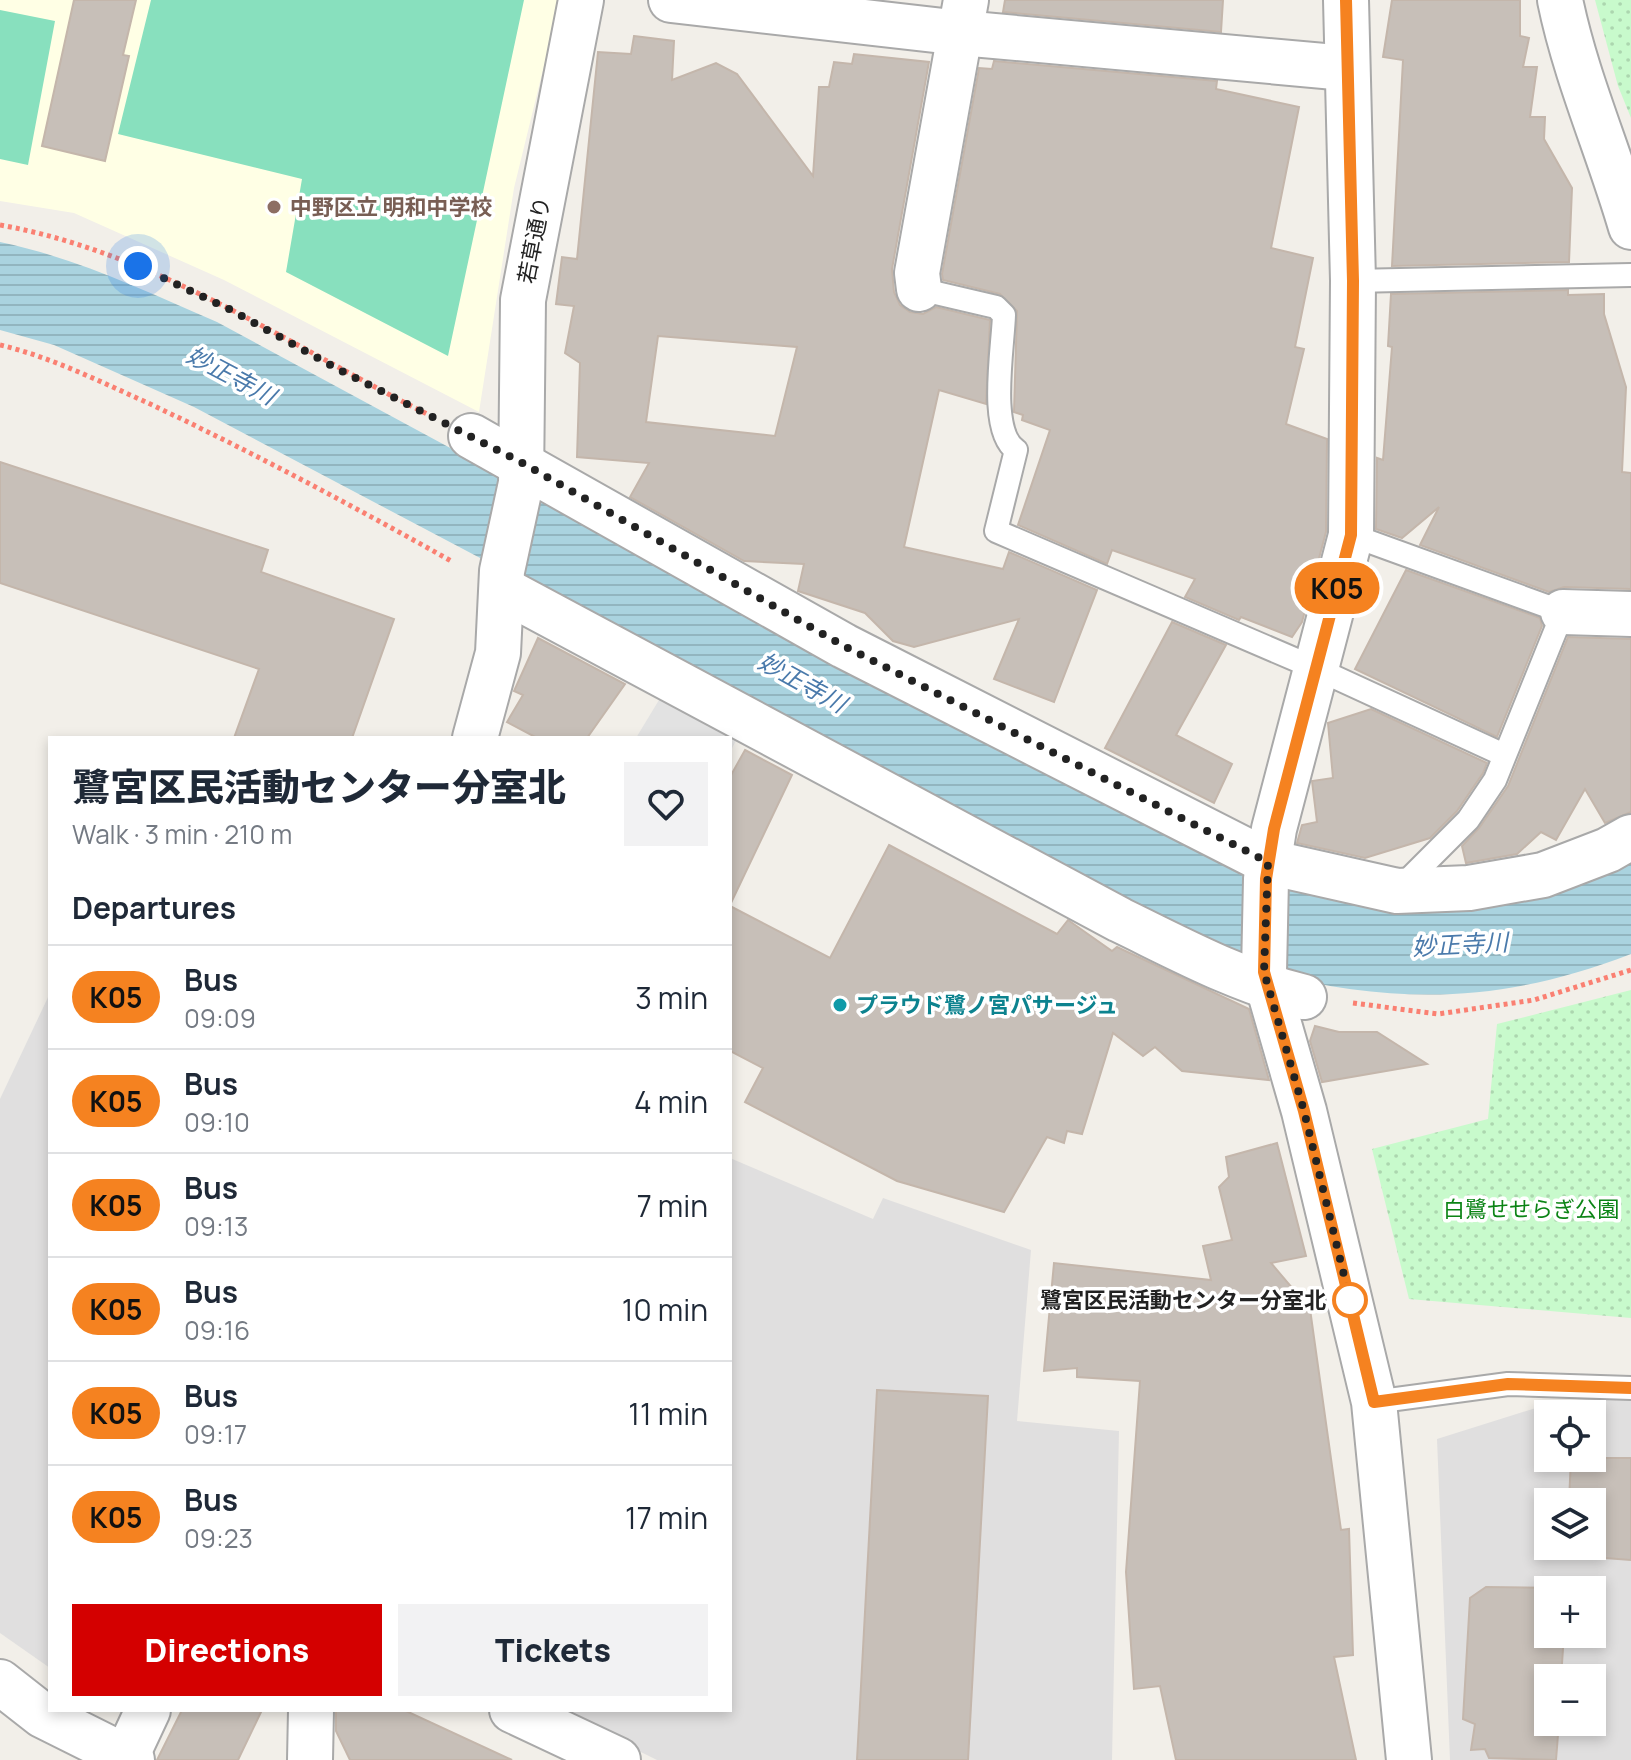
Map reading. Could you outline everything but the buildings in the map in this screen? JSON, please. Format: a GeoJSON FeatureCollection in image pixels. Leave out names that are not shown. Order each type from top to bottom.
{"type":"FeatureCollection","features":[{"type":"Feature","properties":{"kind":"street","name":"若草通り"},"geometry":{"type":"LineString","coordinates":[[476,736],[498,653],[502,580],[520,472],[523,300],[581,0]]}},
{"type":"Feature","properties":{"kind":"street"},"geometry":{"type":"LineString","coordinates":[[671,0],[964,16],[1346,68]]}},
{"type":"Feature","properties":{"kind":"street"},"geometry":{"type":"LineString","coordinates":[[1346,0],[1353,281],[1351,535],[1315,668],[1267,870],[1278,986],[1304,1111],[1374,1402],[1409,1760]]}},
{"type":"Feature","properties":{"kind":"street"},"geometry":{"type":"LineString","coordinates":[[1560,0],[1570,49],[1612,161],[1631,227]]}},
{"type":"Feature","properties":{"kind":"street"},"geometry":{"type":"LineString","coordinates":[[919,289],[917,273],[964,16]]}},
{"type":"Feature","properties":{"kind":"street"},"geometry":{"type":"LineString","coordinates":[[471,436],[520,472],[1267,870],[1397,891],[1469,888],[1543,875],[1608,850],[1631,837]]}},
{"type":"Feature","properties":{"kind":"street"},"geometry":{"type":"LineString","coordinates":[[502,580],[1120,920],[1278,986]]}},
{"type":"Feature","properties":{"kind":"street"},"geometry":{"type":"LineString","coordinates":[[1563,612],[1631,614]]}},
{"type":"Feature","properties":{"kind":"street"},"geometry":{"type":"LineString","coordinates":[[0,1682],[42,1715],[129,1759],[147,1712]]}},
{"type":"Feature","properties":{"kind":"street"},"geometry":{"type":"LineString","coordinates":[[310,1760],[311,1712]]}},
{"type":"Feature","properties":{"kind":"street"},"geometry":{"type":"LineString","coordinates":[[516,1712],[618,1760]]}},
{"type":"Feature","properties":{"kind":"lane"},"geometry":{"type":"LineString","coordinates":[[1353,281],[1631,275]]}},
{"type":"Feature","properties":{"kind":"lane"},"geometry":{"type":"LineString","coordinates":[[919,289],[996,307],[1004,315],[1000,423],[1007,443],[1016,450],[996,531],[1315,668],[1504,755]]}},
{"type":"Feature","properties":{"kind":"lane"},"geometry":{"type":"LineString","coordinates":[[1351,535],[1563,612],[1495,780],[1468,820],[1397,891]]}},
{"type":"Feature","properties":{"kind":"lane"},"geometry":{"type":"LineString","coordinates":[[1374,1402],[1508,1384],[1631,1388]]}},
{"type":"Feature","properties":{"kind":"path"},"geometry":{"type":"LineString","coordinates":[[0,225],[114,255],[231,310],[336,368],[471,436]]}},
{"type":"Feature","properties":{"kind":"path"},"geometry":{"type":"LineString","coordinates":[[0,345],[87,375],[192,424],[502,580]]}},
{"type":"Feature","properties":{"kind":"path"},"geometry":{"type":"LineString","coordinates":[[1278,986],[1438,1014],[1534,1000],[1631,970]]}},
{"type":"Feature","properties":{"kind":"shaded area","name":"中野区立 明和中学校"},"geometry":{"type":"Polygon","coordinates":[[[0,0],[560,0],[514,188],[479,412],[224,280],[74,213],[0,201],[0,0]]]}},
{"type":"Feature","properties":{"kind":"shaded area"},"geometry":{"type":"Polygon","coordinates":[[[659,700],[738,737],[732,748],[732,736],[637,736],[659,700]]]}},
{"type":"Feature","properties":{"kind":"shaded area"},"geometry":{"type":"Polygon","coordinates":[[[48,997],[48,1667],[0,1633],[0,1099],[48,997]]]}},
{"type":"Feature","properties":{"kind":"shaded area"},"geometry":{"type":"Polygon","coordinates":[[[732,1159],[873,1219],[883,1198],[1031,1250],[1017,1421],[1119,1431],[1112,1760],[657,1760],[560,1712],[732,1712],[732,1159]]]}},
{"type":"Feature","properties":{"kind":"shaded area"},"geometry":{"type":"Polygon","coordinates":[[[1631,1395],[1631,1760],[1450,1760],[1437,1439],[1534,1409],[1534,1472],[1606,1472],[1606,1400],[1577,1400],[1631,1395]]]}},
{"type":"Feature","properties":{"kind":"green space"},"geometry":{"type":"Polygon","coordinates":[[[151,0],[524,0],[448,356],[286,272],[302,179],[118,134],[151,0]]]}},
{"type":"Feature","properties":{"kind":"green space"},"geometry":{"type":"Polygon","coordinates":[[[1595,0],[1631,0],[1631,118],[1618,86],[1595,0]]]}},
{"type":"Feature","properties":{"kind":"green space"},"geometry":{"type":"Polygon","coordinates":[[[0,10],[55,21],[28,165],[0,159],[0,10]]]}},
{"type":"Feature","properties":{"kind":"green space","name":"白鷺せせらぎ公園"},"geometry":{"type":"Polygon","coordinates":[[[1631,990],[1631,1318],[1409,1299],[1372,1149],[1488,1119],[1497,1024],[1631,990]]]}},
{"type":"Feature","properties":{"kind":"water","name":"妙正寺川"},"geometry":{"type":"Polygon","coordinates":[[[0,242],[84,266],[217,322],[1245,877],[1286,887],[1631,854],[1631,954],[1538,983],[1449,994],[1359,990],[1264,972],[194,407],[54,345],[0,330],[0,242]]]}},
{"type":"Feature","properties":{"kind":"bus line","name":"K05"},"geometry":{"type":"LineString","coordinates":[[1346,0],[1353,281],[1351,535],[1274,829],[1266,879],[1264,972],[1267,988],[1304,1111],[1374,1402],[1508,1384],[1631,1388]]}},
{"type":"Feature","properties":{"kind":"place","name":"中野区立 明和中学校"},"geometry":{"type":"Point","coordinates":[274,207]}},
{"type":"Feature","properties":{"kind":"place","name":"プラウド鷺ノ宮パサージュ"},"geometry":{"type":"Point","coordinates":[840,1005]}},
{"type":"Feature","properties":{"kind":"place","name":"鷺宮区民活動センター分室北"},"geometry":{"type":"Point","coordinates":[1350,1300]}},
{"type":"Feature","properties":{"kind":"route"},"geometry":{"type":"LineString","coordinates":[[138,266],[231,310],[336,368],[519,461],[844,646],[1268,862],[1264,972],[1304,1111],[1350,1300]]}}]}
